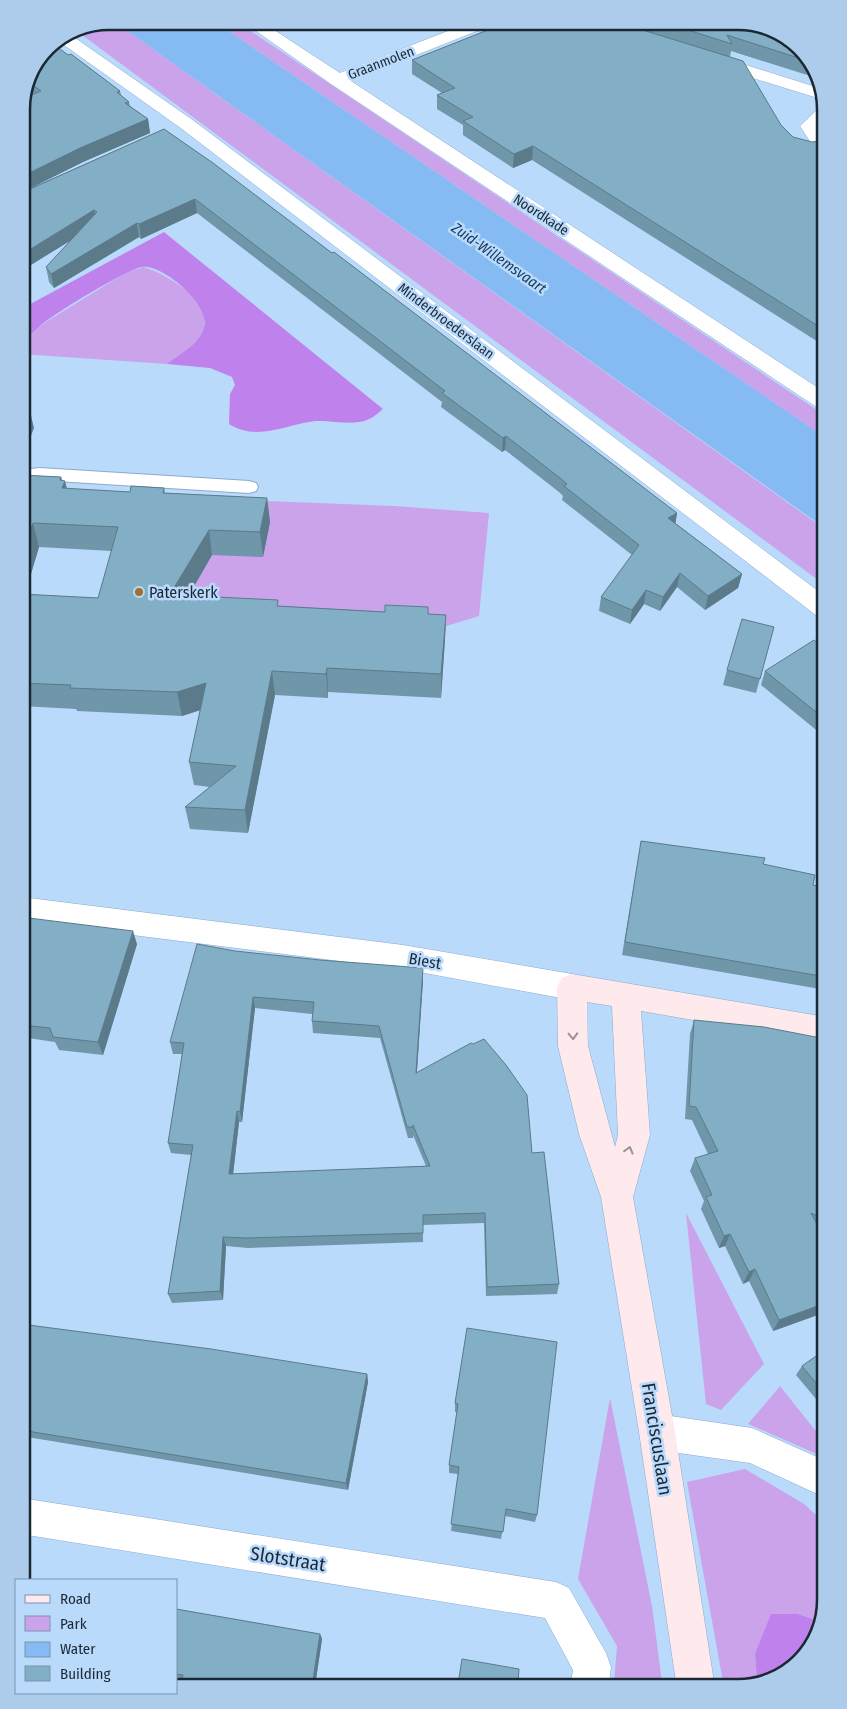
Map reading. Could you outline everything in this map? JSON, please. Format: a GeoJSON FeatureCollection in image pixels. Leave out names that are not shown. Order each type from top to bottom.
{"type":"FeatureCollection","features":[{"type":"Feature","properties":{"kind":"street","name":"Noordkade"},"geometry":{"type":"LineString","coordinates":[[262,30],[817,397]]}},
{"type":"Feature","properties":{"kind":"street","name":"Graanmolen"},"geometry":{"type":"LineString","coordinates":[[337,80],[466,30]]}},
{"type":"Feature","properties":{"kind":"street","name":"Minderbroederslaan"},"geometry":{"type":"LineString","coordinates":[[69,41],[179,129],[817,603]]}},
{"type":"Feature","properties":{"kind":"street"},"geometry":{"type":"LineString","coordinates":[[701,56],[815,92]]}},
{"type":"Feature","properties":{"kind":"street"},"geometry":{"type":"LineString","coordinates":[[817,119],[809,126],[817,139]]}},
{"type":"Feature","properties":{"kind":"street","name":"Biest"},"geometry":{"type":"LineString","coordinates":[[30,910],[402,957],[817,1028]]}},
{"type":"Feature","properties":{"kind":"street","name":"Franciscuslaan"},"geometry":{"type":"LineString","coordinates":[[572,987],[573,1046],[595,1134],[616,1197],[657,1432],[695,1679]]}},
{"type":"Feature","properties":{"kind":"street","name":"Franciscuslaan"},"geometry":{"type":"LineString","coordinates":[[616,1197],[634,1135],[628,1059],[626,996]]}},
{"type":"Feature","properties":{"kind":"street"},"geometry":{"type":"LineString","coordinates":[[657,1432],[752,1446],[817,1476]]}},
{"type":"Feature","properties":{"kind":"street","name":"Slotstraat"},"geometry":{"type":"LineString","coordinates":[[30,1517],[556,1601],[592,1667],[590,1679]]}},
{"type":"Feature","properties":{"kind":"lane"},"geometry":{"type":"LineString","coordinates":[[30,475],[40,474],[249,487]]}},
{"type":"Feature","properties":{"kind":"green space"},"geometry":{"type":"Polygon","coordinates":[[[109,30],[126,30],[817,524],[817,579],[82,35],[109,30]]]}},
{"type":"Feature","properties":{"kind":"green space"},"geometry":{"type":"Polygon","coordinates":[[[227,30],[249,30],[817,410],[817,432],[227,30]]]}},
{"type":"Feature","properties":{"kind":"green space"},"geometry":{"type":"Polygon","coordinates":[[[143,267],[152,270],[174,281],[193,297],[200,306],[204,316],[204,326],[199,338],[189,348],[167,364],[30,355],[30,336],[41,325],[125,273],[143,267]]]}},
{"type":"Feature","properties":{"kind":"green space"},"geometry":{"type":"Polygon","coordinates":[[[266,501],[394,506],[489,513],[479,616],[430,631],[154,618],[173,550],[266,501]]]}},
{"type":"Feature","properties":{"kind":"green space"},"geometry":{"type":"Polygon","coordinates":[[[686,1213],[764,1364],[721,1410],[706,1404],[686,1213]]]}},
{"type":"Feature","properties":{"kind":"green space"},"geometry":{"type":"Polygon","coordinates":[[[780,1386],[817,1433],[817,1454],[748,1424],[780,1386]]]}},
{"type":"Feature","properties":{"kind":"green space"},"geometry":{"type":"Polygon","coordinates":[[[610,1398],[652,1606],[662,1679],[614,1679],[617,1646],[578,1579],[610,1398]]]}},
{"type":"Feature","properties":{"kind":"green space"},"geometry":{"type":"Polygon","coordinates":[[[745,1469],[804,1504],[817,1516],[817,1600],[814,1619],[798,1614],[755,1654],[757,1676],[722,1679],[687,1482],[745,1469]]]}},
{"type":"Feature","properties":{"kind":"shaded area"},"geometry":{"type":"Polygon","coordinates":[[[164,232],[383,409],[371,418],[361,422],[316,421],[261,432],[250,432],[229,424],[230,394],[235,385],[232,377],[210,368],[167,364],[194,344],[202,333],[204,318],[193,298],[183,288],[161,272],[151,268],[142,267],[134,270],[90,293],[47,320],[30,335],[30,304],[164,232]]]}},
{"type":"Feature","properties":{"kind":"shaded area"},"geometry":{"type":"Polygon","coordinates":[[[771,1614],[798,1614],[814,1619],[804,1644],[782,1666],[757,1676],[755,1654],[771,1614]]]}},
{"type":"Feature","properties":{"kind":"water","name":"Zuid-Willemsvaart"},"geometry":{"type":"Polygon","coordinates":[[[126,30],[227,30],[817,432],[817,523],[126,30]]]}},
{"type":"Feature","properties":{"kind":"building"},"geometry":{"type":"Polygon","coordinates":[[[488,30],[643,30],[743,61],[781,125],[793,137],[812,142],[817,141],[817,325],[533,146],[514,154],[463,121],[473,117],[437,95],[455,88],[412,60],[488,30]]]}},
{"type":"Feature","properties":{"kind":"building"},"geometry":{"type":"Polygon","coordinates":[[[688,30],[743,30],[759,33],[786,46],[798,58],[727,35],[732,44],[688,30]]]}},
{"type":"Feature","properties":{"kind":"building"},"geometry":{"type":"Polygon","coordinates":[[[59,48],[68,55],[71,54],[120,91],[117,92],[129,102],[125,103],[148,119],[80,148],[30,173],[30,104],[32,95],[41,91],[34,86],[36,79],[43,65],[59,48]]]}},
{"type":"Feature","properties":{"kind":"building"},"geometry":{"type":"Polygon","coordinates":[[[164,129],[213,163],[332,253],[334,252],[677,513],[668,518],[742,574],[708,596],[680,573],[663,597],[646,590],[632,610],[601,597],[639,545],[564,486],[567,484],[560,478],[506,436],[503,438],[442,393],[445,391],[195,199],[139,224],[137,223],[51,274],[46,267],[97,212],[94,210],[30,249],[30,189],[164,129]]]}},
{"type":"Feature","properties":{"kind":"building"},"geometry":{"type":"Polygon","coordinates":[[[30,475],[61,477],[60,480],[65,481],[62,488],[130,492],[131,486],[164,488],[163,493],[267,498],[260,532],[209,530],[172,591],[196,593],[196,596],[278,600],[277,606],[385,612],[385,605],[428,607],[428,614],[446,615],[441,674],[327,668],[326,674],[272,671],[245,810],[185,807],[236,766],[189,762],[206,683],[177,692],[70,688],[71,685],[30,683],[30,594],[98,598],[118,527],[33,523],[30,532],[30,475]]]}},
{"type":"Feature","properties":{"kind":"building"},"geometry":{"type":"Polygon","coordinates":[[[742,619],[774,627],[760,679],[727,670],[742,619]]]}},
{"type":"Feature","properties":{"kind":"building"},"geometry":{"type":"Polygon","coordinates":[[[814,640],[817,642],[817,713],[765,671],[814,640]]]}},
{"type":"Feature","properties":{"kind":"building"},"geometry":{"type":"Polygon","coordinates":[[[641,841],[765,858],[763,864],[815,875],[813,885],[817,886],[817,975],[625,942],[641,841]]]}},
{"type":"Feature","properties":{"kind":"building"},"geometry":{"type":"Polygon","coordinates":[[[30,918],[133,931],[98,1042],[53,1037],[50,1028],[30,1026],[30,918]]]}},
{"type":"Feature","properties":{"kind":"building"},"geometry":{"type":"Polygon","coordinates":[[[197,944],[235,951],[423,968],[416,1073],[471,1043],[473,1044],[484,1039],[506,1065],[527,1095],[532,1153],[544,1152],[559,1284],[487,1287],[485,1213],[423,1215],[423,1233],[223,1237],[220,1291],[168,1294],[193,1145],[168,1143],[184,1043],[170,1042],[197,944]],[[253,997],[240,1112],[237,1111],[229,1174],[430,1166],[413,1125],[413,1127],[407,1127],[379,1026],[312,1021],[314,1002],[253,997]]]}},
{"type":"Feature","properties":{"kind":"building"},"geometry":{"type":"Polygon","coordinates":[[[694,1020],[764,1027],[817,1037],[817,1216],[811,1213],[817,1224],[817,1306],[779,1320],[755,1269],[749,1272],[730,1234],[724,1236],[706,1197],[712,1195],[695,1158],[718,1151],[696,1107],[689,1106],[694,1020]]]}},
{"type":"Feature","properties":{"kind":"building"},"geometry":{"type":"Polygon","coordinates":[[[30,1325],[211,1349],[367,1374],[346,1483],[30,1431],[30,1325]]]}},
{"type":"Feature","properties":{"kind":"building"},"geometry":{"type":"Polygon","coordinates":[[[467,1328],[557,1342],[537,1515],[506,1509],[503,1532],[451,1524],[459,1467],[449,1465],[458,1404],[455,1403],[467,1328]]]}},
{"type":"Feature","properties":{"kind":"building"},"geometry":{"type":"Polygon","coordinates":[[[817,1355],[817,1384],[802,1366],[817,1355]]]}},
{"type":"Feature","properties":{"kind":"building"},"geometry":{"type":"Polygon","coordinates":[[[178,1609],[320,1634],[313,1679],[182,1679],[183,1675],[178,1674],[178,1609]]]}},
{"type":"Feature","properties":{"kind":"building"},"geometry":{"type":"Polygon","coordinates":[[[462,1659],[519,1669],[518,1679],[459,1679],[462,1659]]]}},
{"type":"Feature","properties":{"kind":"place","name":"Paterskerk"},"geometry":{"type":"Point","coordinates":[139,592]}}]}
